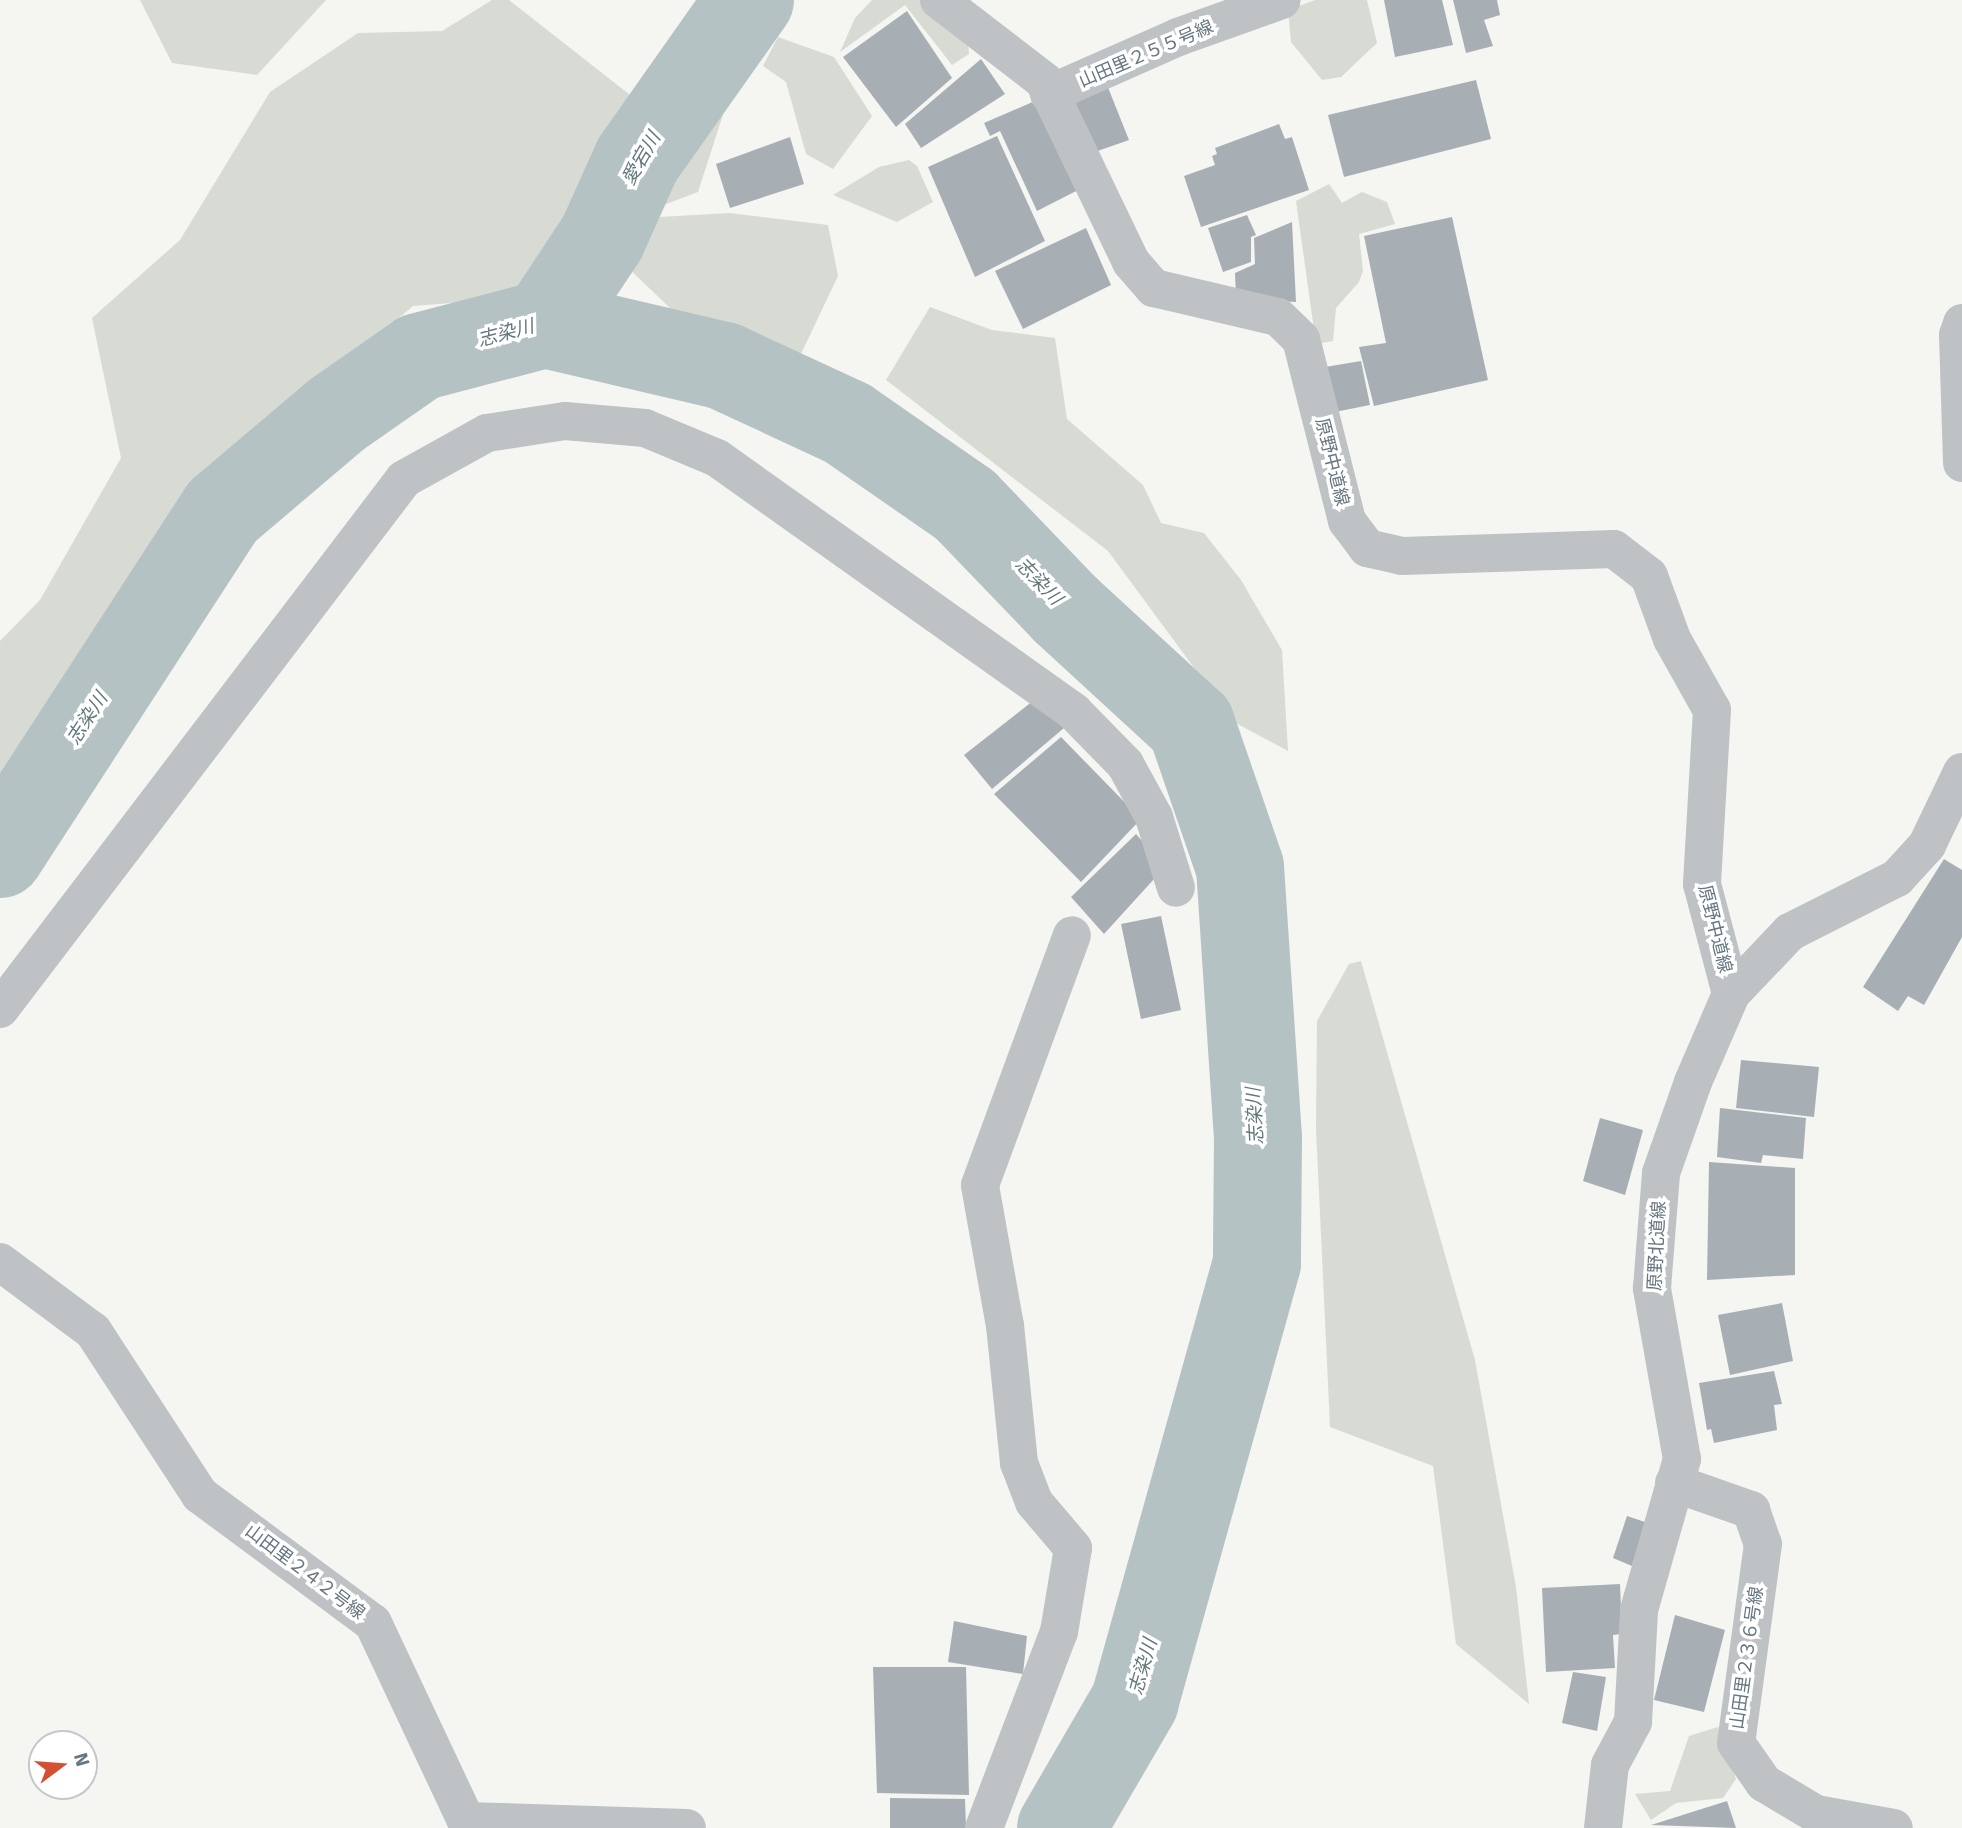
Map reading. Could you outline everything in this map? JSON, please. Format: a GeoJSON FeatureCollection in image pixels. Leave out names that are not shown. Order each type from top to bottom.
{"type":"FeatureCollection","features":[{"type":"Feature","properties":{"kind":"street","name":"原野中道線"},"geometry":{"type":"LineString","coordinates":[[939,0],[1044,81],[1130,262],[1154,288],[1278,317],[1301,339],[1347,522],[1367,548],[1402,556],[1614,549],[1649,576],[1672,639],[1712,710],[1702,884],[1731,994]]}},
{"type":"Feature","properties":{"kind":"street","name":"山田里２５５号線"},"geometry":{"type":"LineString","coordinates":[[1049,94],[1178,37],[1282,0]]}},
{"type":"Feature","properties":{"kind":"street"},"geometry":{"type":"LineString","coordinates":[[1962,323],[1962,463]]}},
{"type":"Feature","properties":{"kind":"street"},"geometry":{"type":"LineString","coordinates":[[0,1009],[404,479],[487,433],[565,421],[645,428],[717,458],[1074,712],[1125,764],[1154,817],[1177,888]]}},
{"type":"Feature","properties":{"kind":"street","name":"原野北道線"},"geometry":{"type":"LineString","coordinates":[[1603,1828],[1610,1765],[1633,1722],[1639,1610],[1682,1460],[1652,1288],[1661,1173],[1693,1082],[1731,994],[1790,932],[1897,878],[1927,845],[1962,772]]}},
{"type":"Feature","properties":{"kind":"street"},"geometry":{"type":"LineString","coordinates":[[984,1828],[1059,1632],[1073,1548],[1034,1502],[1019,1462],[1006,1326],[980,1185],[1072,935]]}},
{"type":"Feature","properties":{"kind":"street","name":"山田里２４２号線"},"geometry":{"type":"LineString","coordinates":[[0,1262],[93,1331],[200,1495],[373,1623],[466,1821],[687,1828]]}},
{"type":"Feature","properties":{"kind":"street","name":"山田里２３６号線"},"geometry":{"type":"LineString","coordinates":[[1674,1483],[1751,1510],[1763,1544],[1736,1743],[1765,1783],[1816,1814],[1894,1828]]}},
{"type":"Feature","properties":{"kind":"shaded area"},"geometry":{"type":"Polygon","coordinates":[[[140,0],[326,0],[257,75],[172,63],[140,0]]]}},
{"type":"Feature","properties":{"kind":"shaded area"},"geometry":{"type":"Polygon","coordinates":[[[492,0],[509,0],[639,102],[531,297],[413,306],[208,478],[103,642],[0,783],[0,641],[40,600],[121,458],[92,318],[180,240],[270,92],[358,33],[442,31],[492,0]]]}},
{"type":"Feature","properties":{"kind":"shaded area"},"geometry":{"type":"Polygon","coordinates":[[[760,0],[698,192],[632,217],[634,190],[669,126],[760,0]]]}},
{"type":"Feature","properties":{"kind":"shaded area"},"geometry":{"type":"Polygon","coordinates":[[[872,0],[932,0],[968,42],[969,54],[952,65],[905,5],[840,52],[855,18],[872,0]]]}},
{"type":"Feature","properties":{"kind":"shaded area"},"geometry":{"type":"Polygon","coordinates":[[[1315,0],[1367,0],[1377,43],[1341,77],[1322,80],[1291,42],[1288,10],[1315,0]]]}},
{"type":"Feature","properties":{"kind":"shaded area"},"geometry":{"type":"Polygon","coordinates":[[[778,37],[834,57],[872,116],[833,169],[806,154],[786,82],[763,66],[778,37]]]}},
{"type":"Feature","properties":{"kind":"shaded area"},"geometry":{"type":"Polygon","coordinates":[[[909,160],[917,166],[933,202],[897,222],[833,195],[879,167],[909,160]]]}},
{"type":"Feature","properties":{"kind":"shaded area"},"geometry":{"type":"Polygon","coordinates":[[[1329,184],[1342,203],[1362,192],[1387,202],[1395,224],[1359,234],[1363,271],[1359,282],[1336,308],[1333,341],[1316,344],[1296,201],[1329,184]]]}},
{"type":"Feature","properties":{"kind":"shaded area"},"geometry":{"type":"Polygon","coordinates":[[[730,213],[828,225],[838,276],[799,358],[690,327],[626,266],[660,217],[730,213]]]}},
{"type":"Feature","properties":{"kind":"shaded area"},"geometry":{"type":"Polygon","coordinates":[[[930,307],[992,330],[1055,338],[1067,419],[1143,485],[1161,523],[1204,533],[1241,580],[1282,650],[1288,751],[1234,722],[1108,551],[886,380],[930,307]]]}},
{"type":"Feature","properties":{"kind":"shaded area"},"geometry":{"type":"Polygon","coordinates":[[[1361,961],[1475,1360],[1516,1587],[1529,1704],[1456,1644],[1433,1466],[1330,1427],[1316,1128],[1317,1021],[1349,964],[1361,961]]]}},
{"type":"Feature","properties":{"kind":"shaded area"},"geometry":{"type":"Polygon","coordinates":[[[1718,1727],[1736,1779],[1723,1798],[1676,1803],[1651,1820],[1635,1794],[1670,1791],[1689,1736],[1718,1727]]]}},
{"type":"Feature","properties":{"kind":"building"},"geometry":{"type":"Polygon","coordinates":[[[1384,0],[1442,0],[1453,45],[1395,57],[1384,0]]]}},
{"type":"Feature","properties":{"kind":"building"},"geometry":{"type":"Polygon","coordinates":[[[1453,0],[1497,0],[1500,15],[1484,20],[1493,46],[1466,53],[1453,0]]]}},
{"type":"Feature","properties":{"kind":"building"},"geometry":{"type":"Polygon","coordinates":[[[907,11],[952,78],[896,127],[843,57],[907,11]]]}},
{"type":"Feature","properties":{"kind":"building"},"geometry":{"type":"Polygon","coordinates":[[[981,59],[1005,94],[921,148],[905,124],[981,59]]]}},
{"type":"Feature","properties":{"kind":"building"},"geometry":{"type":"Polygon","coordinates":[[[1476,80],[1491,139],[1344,177],[1328,115],[1476,80]]]}},
{"type":"Feature","properties":{"kind":"building"},"geometry":{"type":"Polygon","coordinates":[[[1107,85],[1129,140],[1089,154],[1070,102],[1107,85]]]}},
{"type":"Feature","properties":{"kind":"building"},"geometry":{"type":"Polygon","coordinates":[[[1044,97],[1084,187],[1037,211],[1000,131],[990,136],[984,123],[1044,97]]]}},
{"type":"Feature","properties":{"kind":"building"},"geometry":{"type":"Polygon","coordinates":[[[1279,124],[1285,139],[1292,137],[1309,190],[1201,227],[1184,176],[1215,165],[1212,156],[1217,154],[1215,148],[1279,124]]]}},
{"type":"Feature","properties":{"kind":"building"},"geometry":{"type":"Polygon","coordinates":[[[997,136],[1045,241],[975,277],[928,167],[997,136]]]}},
{"type":"Feature","properties":{"kind":"building"},"geometry":{"type":"Polygon","coordinates":[[[790,137],[804,184],[730,208],[716,164],[790,137]]]}},
{"type":"Feature","properties":{"kind":"building"},"geometry":{"type":"Polygon","coordinates":[[[1247,215],[1256,235],[1251,237],[1251,262],[1223,272],[1208,228],[1247,215]]]}},
{"type":"Feature","properties":{"kind":"building"},"geometry":{"type":"Polygon","coordinates":[[[1452,217],[1488,380],[1374,406],[1359,347],[1386,343],[1364,236],[1452,217]]]}},
{"type":"Feature","properties":{"kind":"building"},"geometry":{"type":"Polygon","coordinates":[[[1292,222],[1296,302],[1236,299],[1235,273],[1255,264],[1254,238],[1292,222]]]}},
{"type":"Feature","properties":{"kind":"building"},"geometry":{"type":"Polygon","coordinates":[[[1086,228],[1111,285],[1023,329],[995,271],[1086,228]]]}},
{"type":"Feature","properties":{"kind":"building"},"geometry":{"type":"Polygon","coordinates":[[[1361,361],[1370,405],[1335,412],[1325,367],[1361,361]]]}},
{"type":"Feature","properties":{"kind":"building"},"geometry":{"type":"Polygon","coordinates":[[[1038,697],[1064,728],[992,789],[964,755],[1038,697]]]}},
{"type":"Feature","properties":{"kind":"building"},"geometry":{"type":"Polygon","coordinates":[[[1061,737],[1141,819],[1081,882],[994,794],[1061,737]]]}},
{"type":"Feature","properties":{"kind":"building"},"geometry":{"type":"Polygon","coordinates":[[[1136,834],[1165,867],[1104,934],[1071,897],[1136,834]]]}},
{"type":"Feature","properties":{"kind":"building"},"geometry":{"type":"Polygon","coordinates":[[[1944,859],[1962,870],[1962,937],[1924,1005],[1908,996],[1898,1011],[1863,987],[1944,859]]]}},
{"type":"Feature","properties":{"kind":"building"},"geometry":{"type":"Polygon","coordinates":[[[1161,916],[1181,1010],[1141,1019],[1121,924],[1161,916]]]}},
{"type":"Feature","properties":{"kind":"building"},"geometry":{"type":"Polygon","coordinates":[[[1741,1060],[1819,1067],[1814,1117],[1736,1108],[1741,1060]]]}},
{"type":"Feature","properties":{"kind":"building"},"geometry":{"type":"Polygon","coordinates":[[[1720,1108],[1806,1118],[1803,1159],[1763,1155],[1761,1163],[1717,1157],[1720,1108]]]}},
{"type":"Feature","properties":{"kind":"building"},"geometry":{"type":"Polygon","coordinates":[[[1600,1118],[1643,1130],[1625,1195],[1583,1181],[1600,1118]]]}},
{"type":"Feature","properties":{"kind":"building"},"geometry":{"type":"Polygon","coordinates":[[[1709,1162],[1795,1168],[1795,1275],[1707,1280],[1709,1162]]]}},
{"type":"Feature","properties":{"kind":"building"},"geometry":{"type":"Polygon","coordinates":[[[1782,1303],[1793,1361],[1730,1375],[1718,1315],[1782,1303]]]}},
{"type":"Feature","properties":{"kind":"building"},"geometry":{"type":"Polygon","coordinates":[[[1774,1371],[1782,1404],[1774,1405],[1777,1430],[1714,1443],[1711,1429],[1707,1430],[1699,1383],[1774,1371]]]}},
{"type":"Feature","properties":{"kind":"building"},"geometry":{"type":"Polygon","coordinates":[[[1627,1516],[1645,1522],[1632,1566],[1613,1558],[1627,1516]]]}},
{"type":"Feature","properties":{"kind":"building"},"geometry":{"type":"Polygon","coordinates":[[[1620,1584],[1622,1634],[1613,1635],[1615,1668],[1546,1672],[1542,1588],[1620,1584]]]}},
{"type":"Feature","properties":{"kind":"building"},"geometry":{"type":"Polygon","coordinates":[[[1675,1615],[1725,1630],[1704,1712],[1654,1700],[1675,1615]]]}},
{"type":"Feature","properties":{"kind":"building"},"geometry":{"type":"Polygon","coordinates":[[[954,1621],[1027,1636],[1023,1674],[948,1662],[954,1621]]]}},
{"type":"Feature","properties":{"kind":"building"},"geometry":{"type":"Polygon","coordinates":[[[873,1667],[966,1667],[969,1795],[877,1793],[873,1667]]]}},
{"type":"Feature","properties":{"kind":"building"},"geometry":{"type":"Polygon","coordinates":[[[1573,1672],[1606,1677],[1597,1731],[1562,1723],[1573,1672]]]}},
{"type":"Feature","properties":{"kind":"building"},"geometry":{"type":"Polygon","coordinates":[[[890,1798],[965,1799],[966,1828],[890,1828],[890,1798]]]}},
{"type":"Feature","properties":{"kind":"building"},"geometry":{"type":"Polygon","coordinates":[[[1727,1801],[1736,1828],[1651,1825],[1727,1801]]]}},
{"type":"Feature","properties":{"kind":"waterway","name":"愛宕川"},"geometry":{"type":"LineString","coordinates":[[545,324],[602,238],[637,160],[750,0]]}},
{"type":"Feature","properties":{"kind":"waterway","name":"志染川"},"geometry":{"type":"LineString","coordinates":[[0,854],[223,511],[336,415],[419,357],[545,324],[724,366],[847,423],[965,505],[1066,610],[1191,725],[1240,867],[1258,1138],[1257,1263],[1135,1701],[1061,1828]]}}]}
